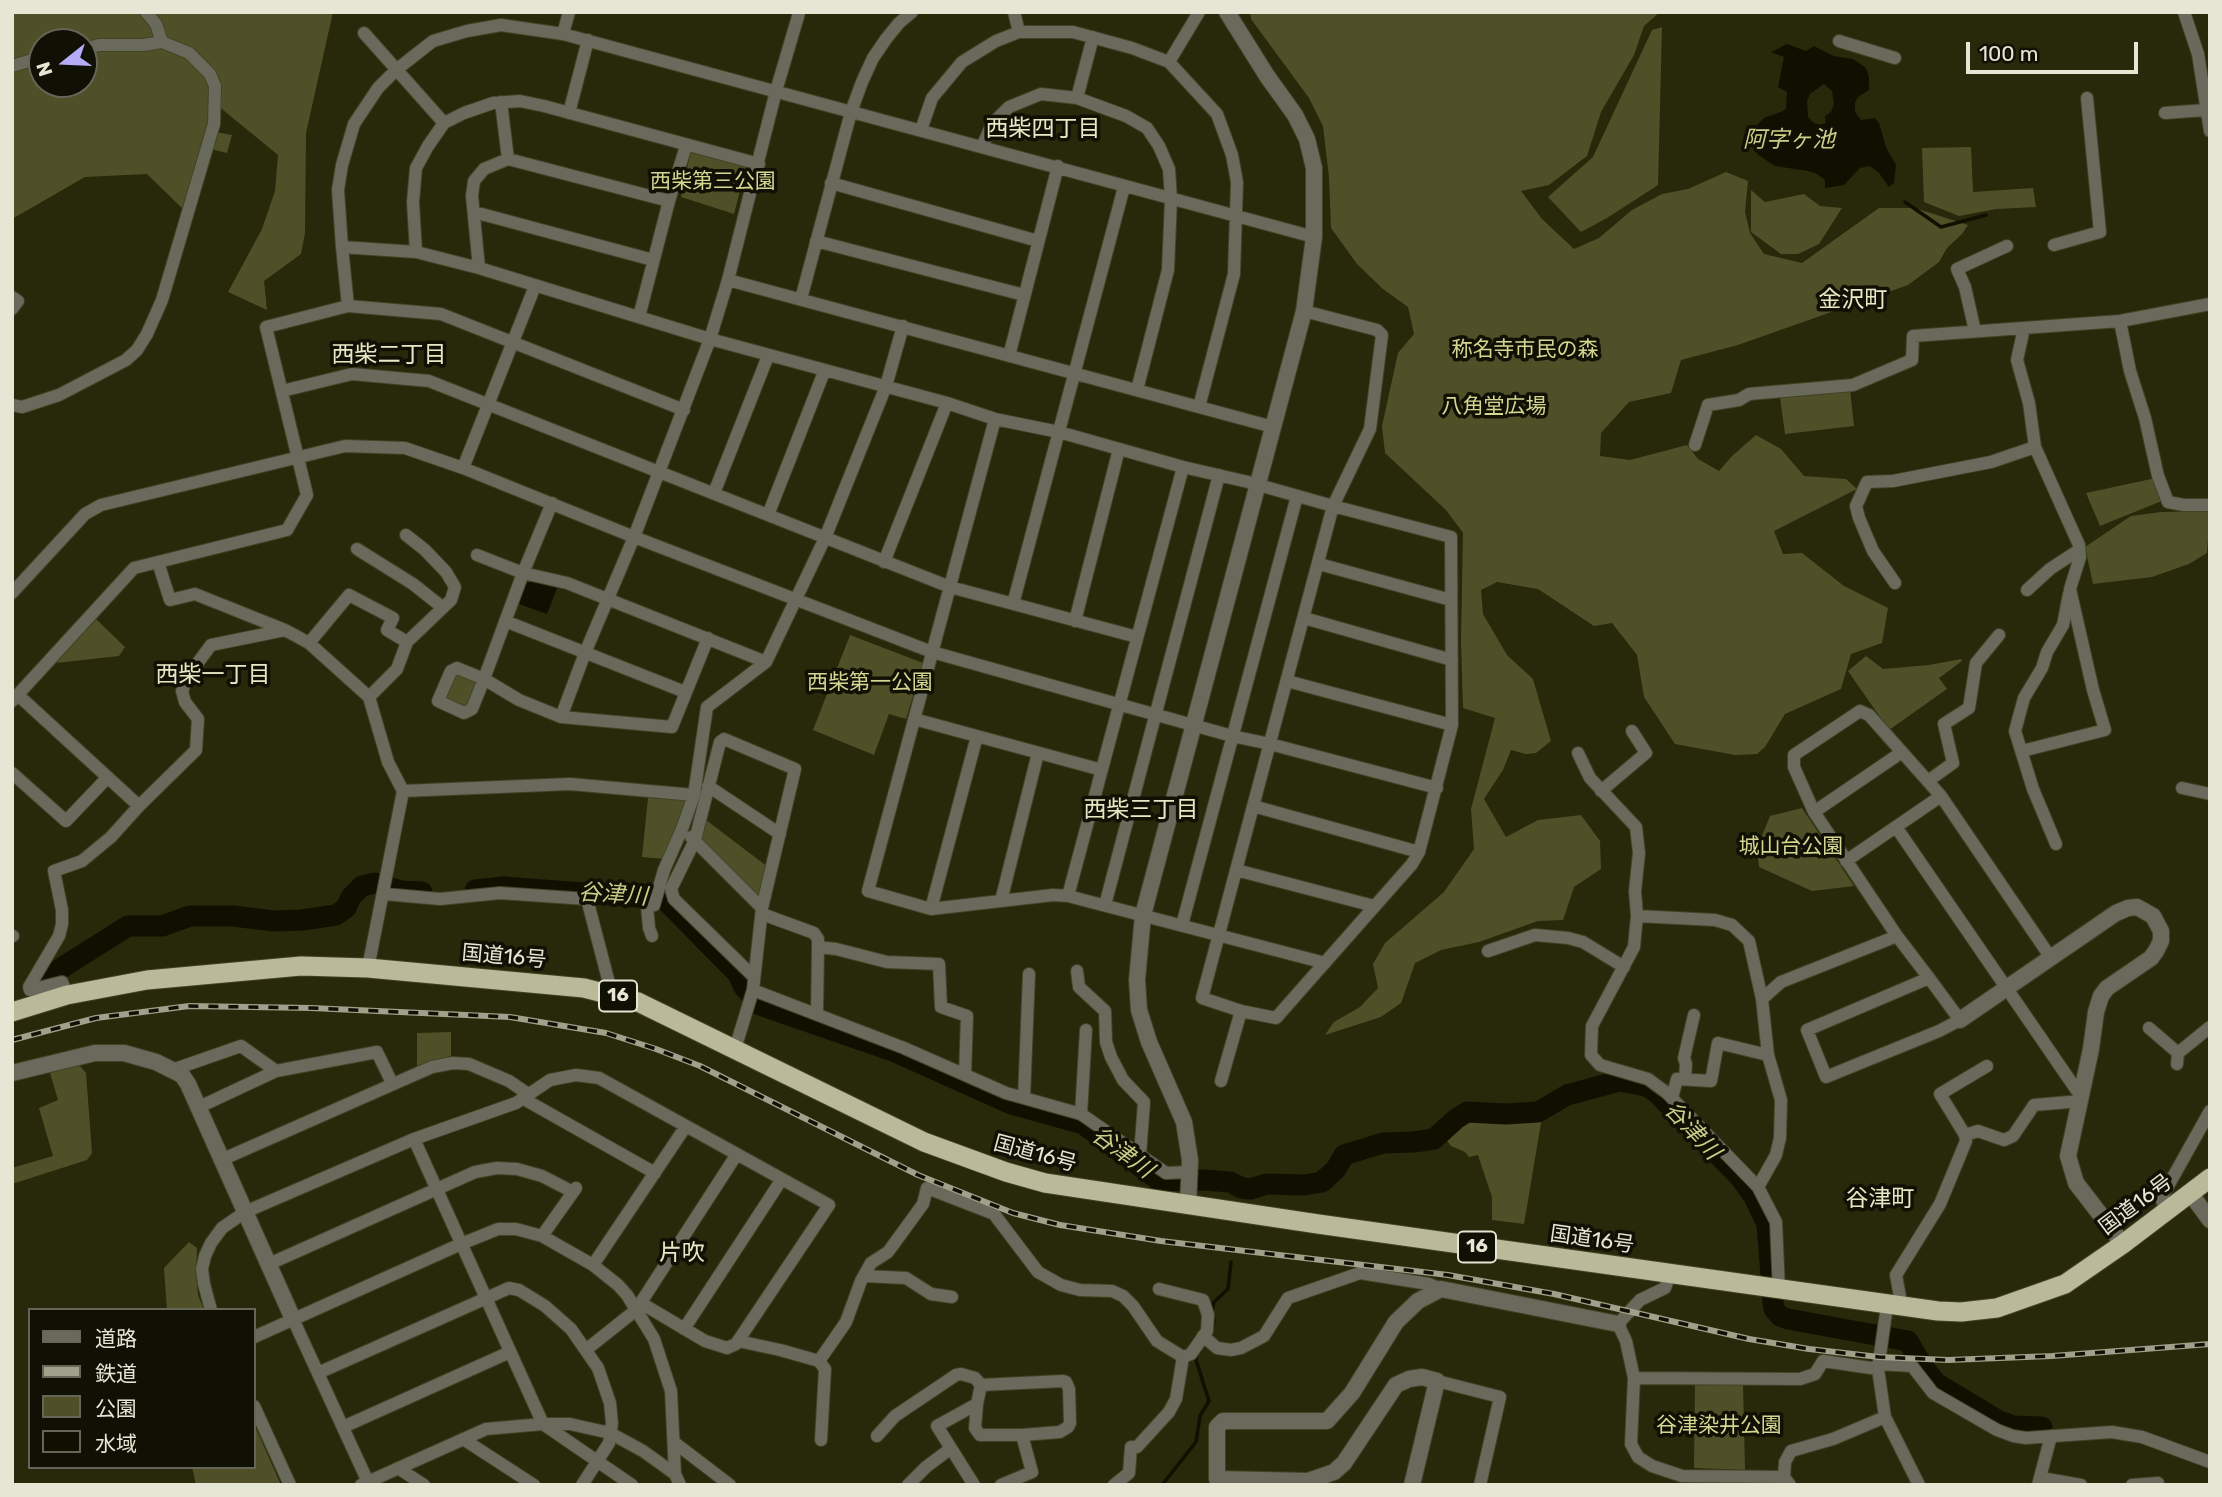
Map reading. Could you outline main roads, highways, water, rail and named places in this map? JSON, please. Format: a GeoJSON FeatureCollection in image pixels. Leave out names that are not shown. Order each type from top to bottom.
{"type":"FeatureCollection","features":[{"type":"Feature","properties":{"kind":"highway","name":"国道16号"},"geometry":{"type":"LineString","coordinates":[[12,1012],[67,995],[109,986],[301,966],[368,968],[561,985],[608,993],[638,1002],[924,1142],[1045,1183],[1894,1307],[1961,1312],[2009,1305],[2065,1284],[2210,1178]]}},
{"type":"Feature","properties":{"kind":"water","name":"阿字ヶ池"},"geometry":{"type":"Polygon","coordinates":[[[1787,44],[1806,51],[1814,46],[1833,56],[1853,59],[1866,68],[1869,90],[1858,97],[1855,112],[1861,120],[1875,118],[1879,123],[1886,147],[1896,165],[1894,183],[1889,187],[1870,166],[1860,168],[1844,185],[1825,188],[1825,180],[1817,174],[1775,166],[1757,154],[1757,125],[1764,118],[1786,108],[1787,92],[1778,87],[1784,57],[1771,52],[1787,44]],[[1824,84],[1810,94],[1807,101],[1808,117],[1814,123],[1826,123],[1825,116],[1831,112],[1834,104],[1832,91],[1824,84]]]}},
{"type":"Feature","properties":{"kind":"water"},"geometry":{"type":"Polygon","coordinates":[[[531,578],[559,583],[547,614],[519,604],[527,581],[531,578]]]}},
{"type":"Feature","properties":{"kind":"waterway"},"geometry":{"type":"LineString","coordinates":[[1905,202],[1941,227],[1986,215]]}},
{"type":"Feature","properties":{"kind":"waterway","name":"谷津川"},"geometry":{"type":"LineString","coordinates":[[47,977],[128,926],[162,926],[190,916],[233,916],[274,921],[336,915],[346,908],[351,897],[362,886],[375,883],[401,891],[422,892]]}},
{"type":"Feature","properties":{"kind":"waterway","name":"谷津川"},"geometry":{"type":"LineString","coordinates":[[475,890],[503,887],[664,899],[738,974],[744,987],[760,1005],[893,1051],[1011,1104],[1083,1124],[1160,1181],[1230,1182],[1251,1189],[1266,1184],[1304,1185],[1322,1182],[1336,1169],[1344,1155],[1383,1143],[1434,1139],[1467,1112],[1538,1112],[1567,1095],[1619,1081],[1646,1086],[1657,1093],[1739,1176],[1754,1197],[1767,1224],[1773,1302],[1774,1309],[1780,1316],[1908,1341],[1936,1383],[1999,1421],[2013,1426],[2042,1427]]}},
{"type":"Feature","properties":{"kind":"waterway"},"geometry":{"type":"LineString","coordinates":[[1211,1336],[1214,1302],[1228,1289],[1231,1262]]}},
{"type":"Feature","properties":{"kind":"waterway"},"geometry":{"type":"LineString","coordinates":[[1162,1485],[1196,1442],[1200,1416],[1209,1401],[1196,1360],[1197,1354]]}},
{"type":"Feature","properties":{"kind":"railway"},"geometry":{"type":"LineString","coordinates":[[12,1040],[96,1018],[189,1006],[311,1008],[510,1017],[606,1033],[656,1049],[700,1066],[918,1175],[1013,1213],[1060,1225],[1161,1241],[1448,1275],[1554,1294],[1749,1339],[1879,1357],[1948,1360],[2052,1356],[2210,1344]]}},
{"type":"Feature","properties":{"kind":"district","name":"西柴四丁目"},"geometry":{"type":"Point","coordinates":[1043,129]}},
{"type":"Feature","properties":{"kind":"district","name":"金沢町"},"geometry":{"type":"Point","coordinates":[1853,300]}},
{"type":"Feature","properties":{"kind":"district","name":"西柴二丁目"},"geometry":{"type":"Point","coordinates":[389,355]}},
{"type":"Feature","properties":{"kind":"district","name":"西柴一丁目"},"geometry":{"type":"Point","coordinates":[213,675]}},
{"type":"Feature","properties":{"kind":"district","name":"西柴三丁目"},"geometry":{"type":"Point","coordinates":[1141,810]}},
{"type":"Feature","properties":{"kind":"district","name":"谷津町"},"geometry":{"type":"Point","coordinates":[1880,1199]}},
{"type":"Feature","properties":{"kind":"district","name":"片吹"},"geometry":{"type":"Point","coordinates":[682,1253]}},
{"type":"Feature","properties":{"kind":"park label","name":"西柴第三公園"},"geometry":{"type":"Point","coordinates":[713,182]}},
{"type":"Feature","properties":{"kind":"park label","name":"称名寺市民の森"},"geometry":{"type":"Point","coordinates":[1525,350]}},
{"type":"Feature","properties":{"kind":"park label","name":"八角堂広場"},"geometry":{"type":"Point","coordinates":[1494,407]}},
{"type":"Feature","properties":{"kind":"park label","name":"西柴第一公園"},"geometry":{"type":"Point","coordinates":[870,683]}},
{"type":"Feature","properties":{"kind":"park label","name":"城山台公園"},"geometry":{"type":"Point","coordinates":[1791,847]}},
{"type":"Feature","properties":{"kind":"park label","name":"谷津染井公園"},"geometry":{"type":"Point","coordinates":[1719,1426]}}]}
